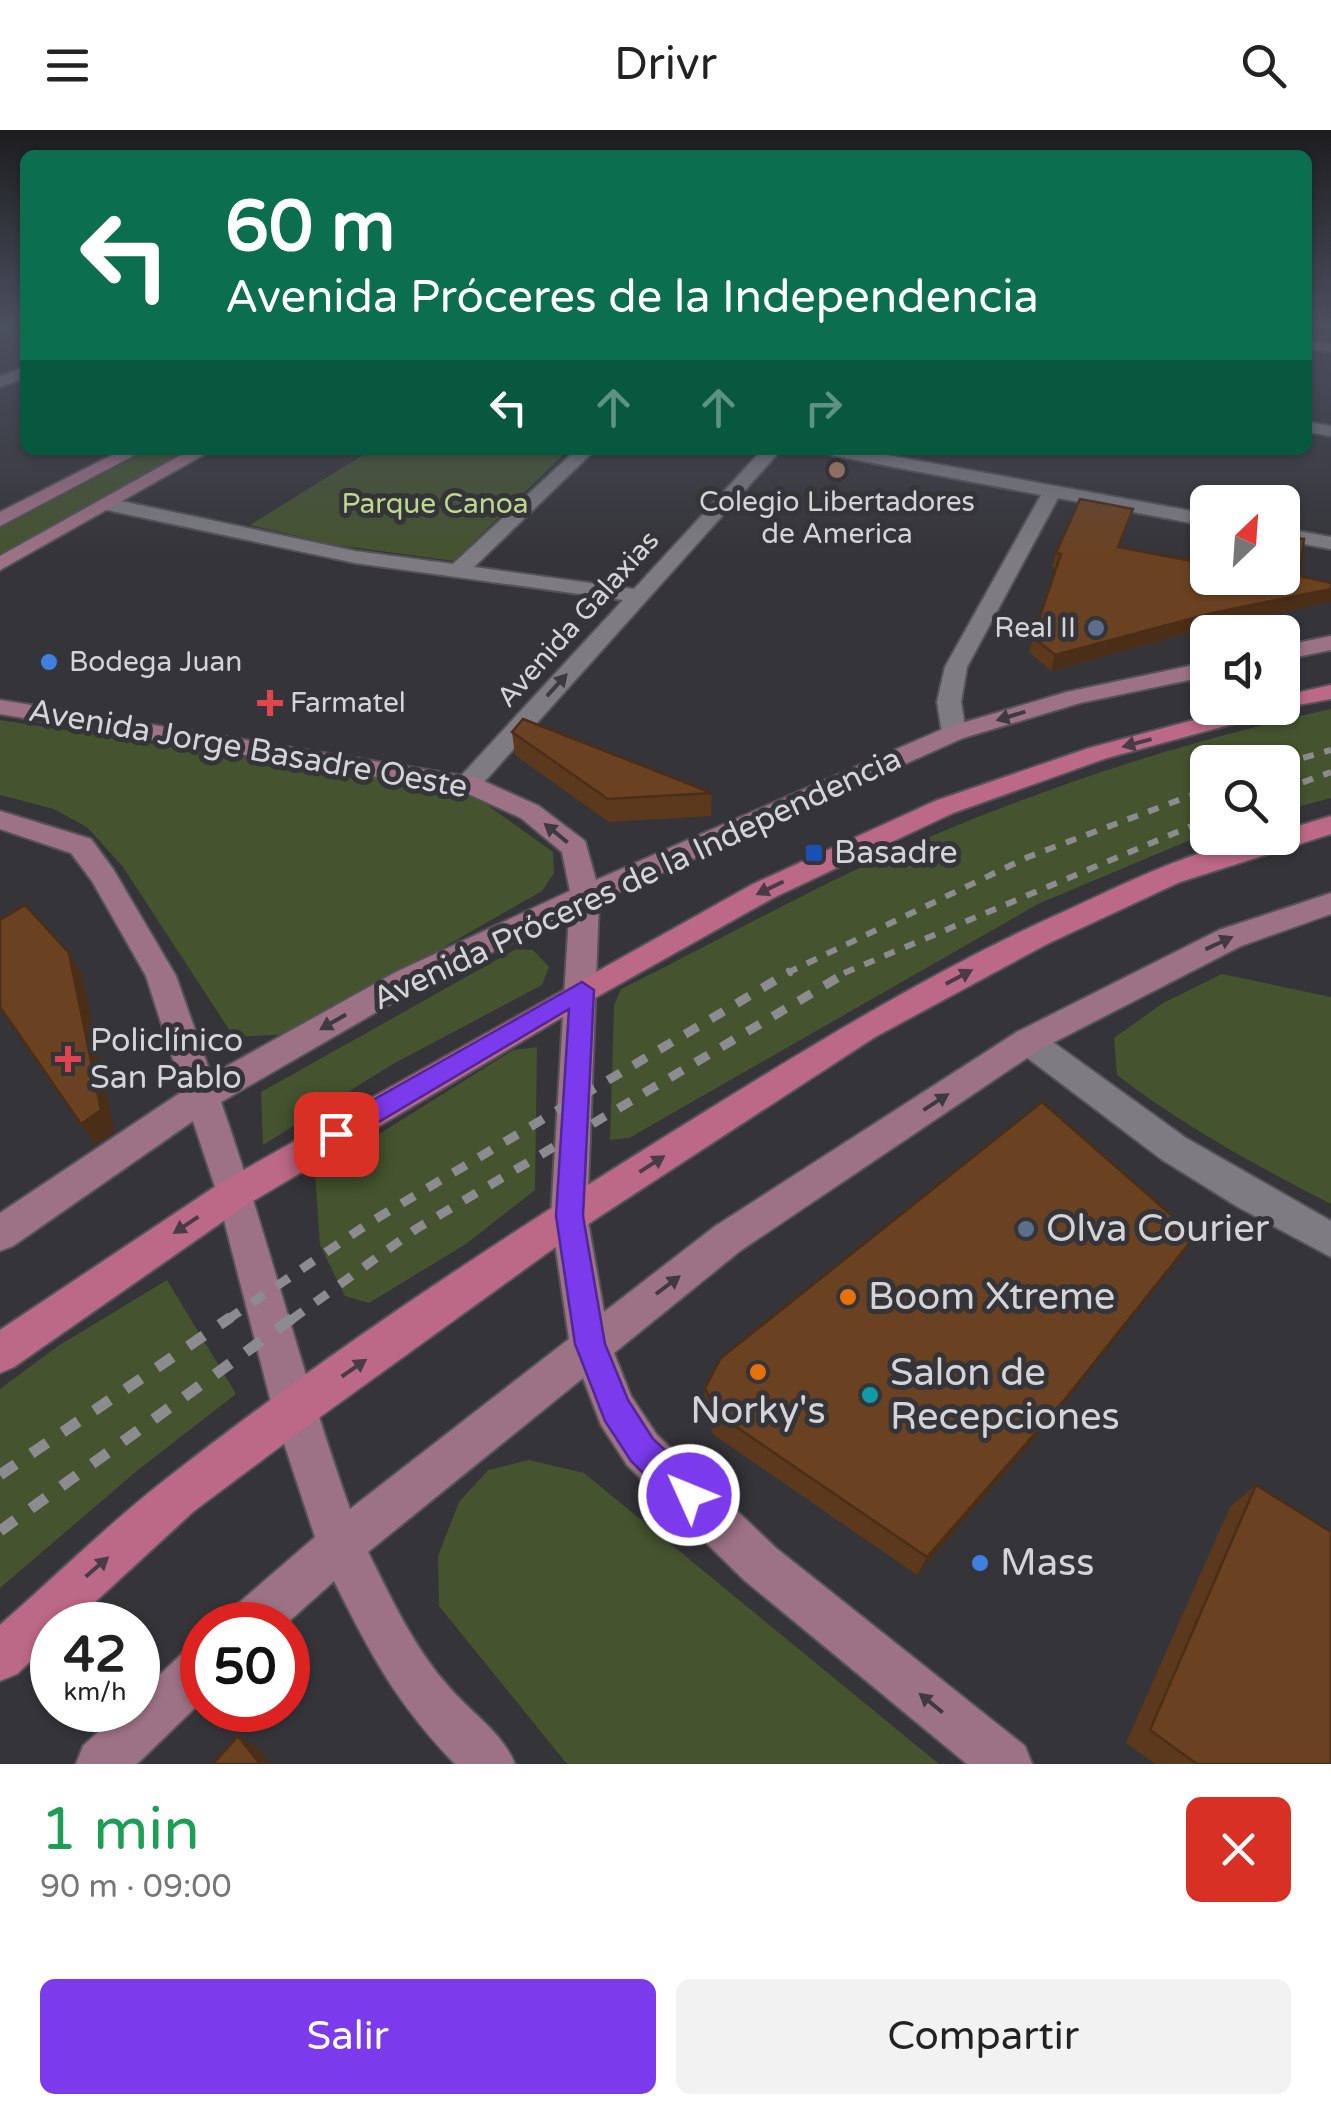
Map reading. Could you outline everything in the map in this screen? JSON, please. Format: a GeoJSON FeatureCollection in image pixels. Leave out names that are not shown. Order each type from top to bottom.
{"type":"FeatureCollection","features":[{"type":"Feature","properties":{"kind":"main road"},"geometry":{"type":"LineString","coordinates":[[0,520],[125,455]]}},
{"type":"Feature","properties":{"kind":"main road"},"geometry":{"type":"LineString","coordinates":[[0,564],[194,455]]}},
{"type":"Feature","properties":{"kind":"main road"},"geometry":{"type":"LineString","coordinates":[[1300,649],[1331,643]]}},
{"type":"Feature","properties":{"kind":"main road","name":"Avenida Próceres de la Independencia"},"geometry":{"type":"LineString","coordinates":[[0,1234],[203,1096],[407,980],[585,896],[954,733],[1076,697],[1190,673]]}},
{"type":"Feature","properties":{"kind":"main road"},"geometry":{"type":"LineString","coordinates":[[1300,698],[1331,692]]}},
{"type":"Feature","properties":{"kind":"main road","name":"Avenida Jorge Basadre Oeste"},"geometry":{"type":"LineString","coordinates":[[0,707],[468,784],[530,812],[575,848],[585,896],[570,1216],[590,1344],[616,1410],[642,1450],[760,1564],[1007,1764]]}},
{"type":"Feature","properties":{"kind":"main road","name":"Avenida Próceres de la Independencia"},"geometry":{"type":"LineString","coordinates":[[0,1353],[235,1193],[582,990],[763,891],[944,807],[1098,753],[1202,725]]}},
{"type":"Feature","properties":{"kind":"main road"},"geometry":{"type":"LineString","coordinates":[[0,820],[81,846],[103,876],[161,976],[235,1193],[294,1410],[340,1546],[389,1642],[420,1688],[490,1764]]}},
{"type":"Feature","properties":{"kind":"main road"},"geometry":{"type":"LineString","coordinates":[[0,1657],[179,1496],[294,1410],[570,1216],[864,1028],[1036,936],[1170,874],[1331,825]]}},
{"type":"Feature","properties":{"kind":"main road"},"geometry":{"type":"LineString","coordinates":[[276,1602],[590,1344],[727,1239],[1028,1041],[1230,938],[1331,903]]}},
{"type":"Feature","properties":{"kind":"main road"},"geometry":{"type":"LineString","coordinates":[[101,1764],[180,1689]]}},
{"type":"Feature","properties":{"kind":"street"},"geometry":{"type":"LineString","coordinates":[[458,571],[581,455]]}},
{"type":"Feature","properties":{"kind":"street","name":"Avenida Galaxias"},"geometry":{"type":"LineString","coordinates":[[468,784],[767,455]]}},
{"type":"Feature","properties":{"kind":"street"},"geometry":{"type":"LineString","coordinates":[[858,455],[1190,517]]}},
{"type":"Feature","properties":{"kind":"street"},"geometry":{"type":"LineString","coordinates":[[954,733],[949,702],[956,667],[1052,491]]}},
{"type":"Feature","properties":{"kind":"street"},"geometry":{"type":"LineString","coordinates":[[108,504],[355,557],[638,596]]}},
{"type":"Feature","properties":{"kind":"street"},"geometry":{"type":"LineString","coordinates":[[1300,537],[1331,542]]}},
{"type":"Feature","properties":{"kind":"street"},"geometry":{"type":"LineString","coordinates":[[1028,1041],[1118,1114],[1242,1194],[1331,1240]]}},
{"type":"Feature","properties":{"kind":"green space"},"geometry":{"type":"Polygon","coordinates":[[[139,455],[184,455],[0,557],[0,528],[139,455]]]}},
{"type":"Feature","properties":{"kind":"green space","name":"Parque Canoa"},"geometry":{"type":"Polygon","coordinates":[[[363,455],[563,455],[454,561],[336,545],[250,525],[363,455]]]}},
{"type":"Feature","properties":{"kind":"green space"},"geometry":{"type":"Polygon","coordinates":[[[1331,709],[1331,798],[1300,806],[1300,745],[1190,745],[1262,725],[1300,725],[1300,716],[1331,709]]]}},
{"type":"Feature","properties":{"kind":"green space"},"geometry":{"type":"Polygon","coordinates":[[[0,720],[469,792],[553,852],[554,873],[542,891],[292,1034],[234,1037],[123,867],[88,828],[54,809],[0,795],[0,720]]]}},
{"type":"Feature","properties":{"kind":"green space"},"geometry":{"type":"Polygon","coordinates":[[[1190,745],[1190,840],[1038,904],[629,1138],[610,1140],[614,1005],[621,989],[909,846],[1027,798],[1190,745]]]}},
{"type":"Feature","properties":{"kind":"green space"},"geometry":{"type":"Polygon","coordinates":[[[516,949],[533,950],[549,967],[542,985],[393,1064],[263,1145],[261,1092],[516,949]]]}},
{"type":"Feature","properties":{"kind":"green space"},"geometry":{"type":"Polygon","coordinates":[[[1222,974],[1331,997],[1331,1204],[1221,1144],[1117,1075],[1114,1038],[1163,1003],[1222,974]]]}},
{"type":"Feature","properties":{"kind":"green space"},"geometry":{"type":"Polygon","coordinates":[[[537,1047],[535,1190],[466,1244],[369,1303],[345,1296],[320,1245],[315,1174],[513,1050],[537,1047]]]}},
{"type":"Feature","properties":{"kind":"green space"},"geometry":{"type":"Polygon","coordinates":[[[167,1280],[236,1394],[138,1470],[0,1588],[0,1389],[58,1346],[167,1280]]]}},
{"type":"Feature","properties":{"kind":"green space"},"geometry":{"type":"Polygon","coordinates":[[[529,1460],[584,1473],[939,1764],[567,1764],[439,1606],[438,1556],[459,1502],[488,1470],[529,1460]]]}},
{"type":"Feature","properties":{"kind":"building"},"geometry":{"type":"Polygon","coordinates":[[[1080,499],[1133,509],[1118,547],[1190,561],[1190,595],[1300,595],[1300,576],[1331,583],[1331,589],[1205,615],[1190,615],[1190,619],[1055,655],[1033,637],[1061,554],[1056,553],[1080,499]]]}},
{"type":"Feature","properties":{"kind":"building"},"geometry":{"type":"Polygon","coordinates":[[[523,719],[712,793],[608,799],[512,732],[523,719]]]}},
{"type":"Feature","properties":{"kind":"building","name":"Policlínico San Pablo"},"geometry":{"type":"Polygon","coordinates":[[[25,905],[69,953],[101,1110],[81,1124],[0,1007],[0,920],[25,905]]]}},
{"type":"Feature","properties":{"kind":"building"},"geometry":{"type":"Polygon","coordinates":[[[1042,1102],[1195,1236],[1066,1398],[927,1557],[716,1413],[705,1388],[721,1358],[1042,1102]]]}},
{"type":"Feature","properties":{"kind":"building"},"geometry":{"type":"Polygon","coordinates":[[[1256,1485],[1331,1532],[1331,1764],[1197,1764],[1150,1730],[1256,1485]]]}},
{"type":"Feature","properties":{"kind":"building"},"geometry":{"type":"Polygon","coordinates":[[[238,1736],[260,1764],[213,1764],[238,1736]]]}},
{"type":"Feature","properties":{"kind":"railway"},"geometry":{"type":"LineString","coordinates":[[1300,759],[1331,750]]}},
{"type":"Feature","properties":{"kind":"railway"},"geometry":{"type":"LineString","coordinates":[[1300,783],[1331,772]]}},
{"type":"Feature","properties":{"kind":"railway"},"geometry":{"type":"LineString","coordinates":[[790,971],[1028,857],[1190,796]]}},
{"type":"Feature","properties":{"kind":"railway"},"geometry":{"type":"LineString","coordinates":[[844,973],[1190,827]]}},
{"type":"Feature","properties":{"kind":"railway"},"geometry":{"type":"LineString","coordinates":[[227,1320],[369,1223],[790,971]]}},
{"type":"Feature","properties":{"kind":"railway"},"geometry":{"type":"LineString","coordinates":[[291,1320],[416,1229],[849,971]]}},
{"type":"Feature","properties":{"kind":"railway"},"geometry":{"type":"LineString","coordinates":[[0,1475],[231,1317]]}},
{"type":"Feature","properties":{"kind":"railway"},"geometry":{"type":"LineString","coordinates":[[0,1531],[294,1317]]}},
{"type":"Feature","properties":{"kind":"place","name":"Colegio Libertadores de America"},"geometry":{"type":"Point","coordinates":[837,470]}},
{"type":"Feature","properties":{"kind":"place","name":"Real II"},"geometry":{"type":"Point","coordinates":[1096,628]}},
{"type":"Feature","properties":{"kind":"place","name":"Bodega Juan"},"geometry":{"type":"Point","coordinates":[49,662]}},
{"type":"Feature","properties":{"kind":"place","name":"Farmatel"},"geometry":{"type":"Point","coordinates":[270,703]}},
{"type":"Feature","properties":{"kind":"place","name":"Basadre"},"geometry":{"type":"Point","coordinates":[814,853]}},
{"type":"Feature","properties":{"kind":"place","name":"Policlínico San Pablo"},"geometry":{"type":"Point","coordinates":[68,1059]}},
{"type":"Feature","properties":{"kind":"place","name":"Olva Courier"},"geometry":{"type":"Point","coordinates":[1026,1229]}},
{"type":"Feature","properties":{"kind":"place","name":"Boom Xtreme"},"geometry":{"type":"Point","coordinates":[848,1297]}},
{"type":"Feature","properties":{"kind":"place","name":"Norky's"},"geometry":{"type":"Point","coordinates":[758,1372]}},
{"type":"Feature","properties":{"kind":"place","name":"Salon de Recepciones"},"geometry":{"type":"Point","coordinates":[870,1395]}},
{"type":"Feature","properties":{"kind":"place","name":"Mass"},"geometry":{"type":"Point","coordinates":[980,1563]}},
{"type":"Feature","properties":{"kind":"route"},"geometry":{"type":"LineString","coordinates":[[336,1134],[582,990],[570,1216],[590,1344],[616,1410],[642,1450],[689,1495]]}}]}
